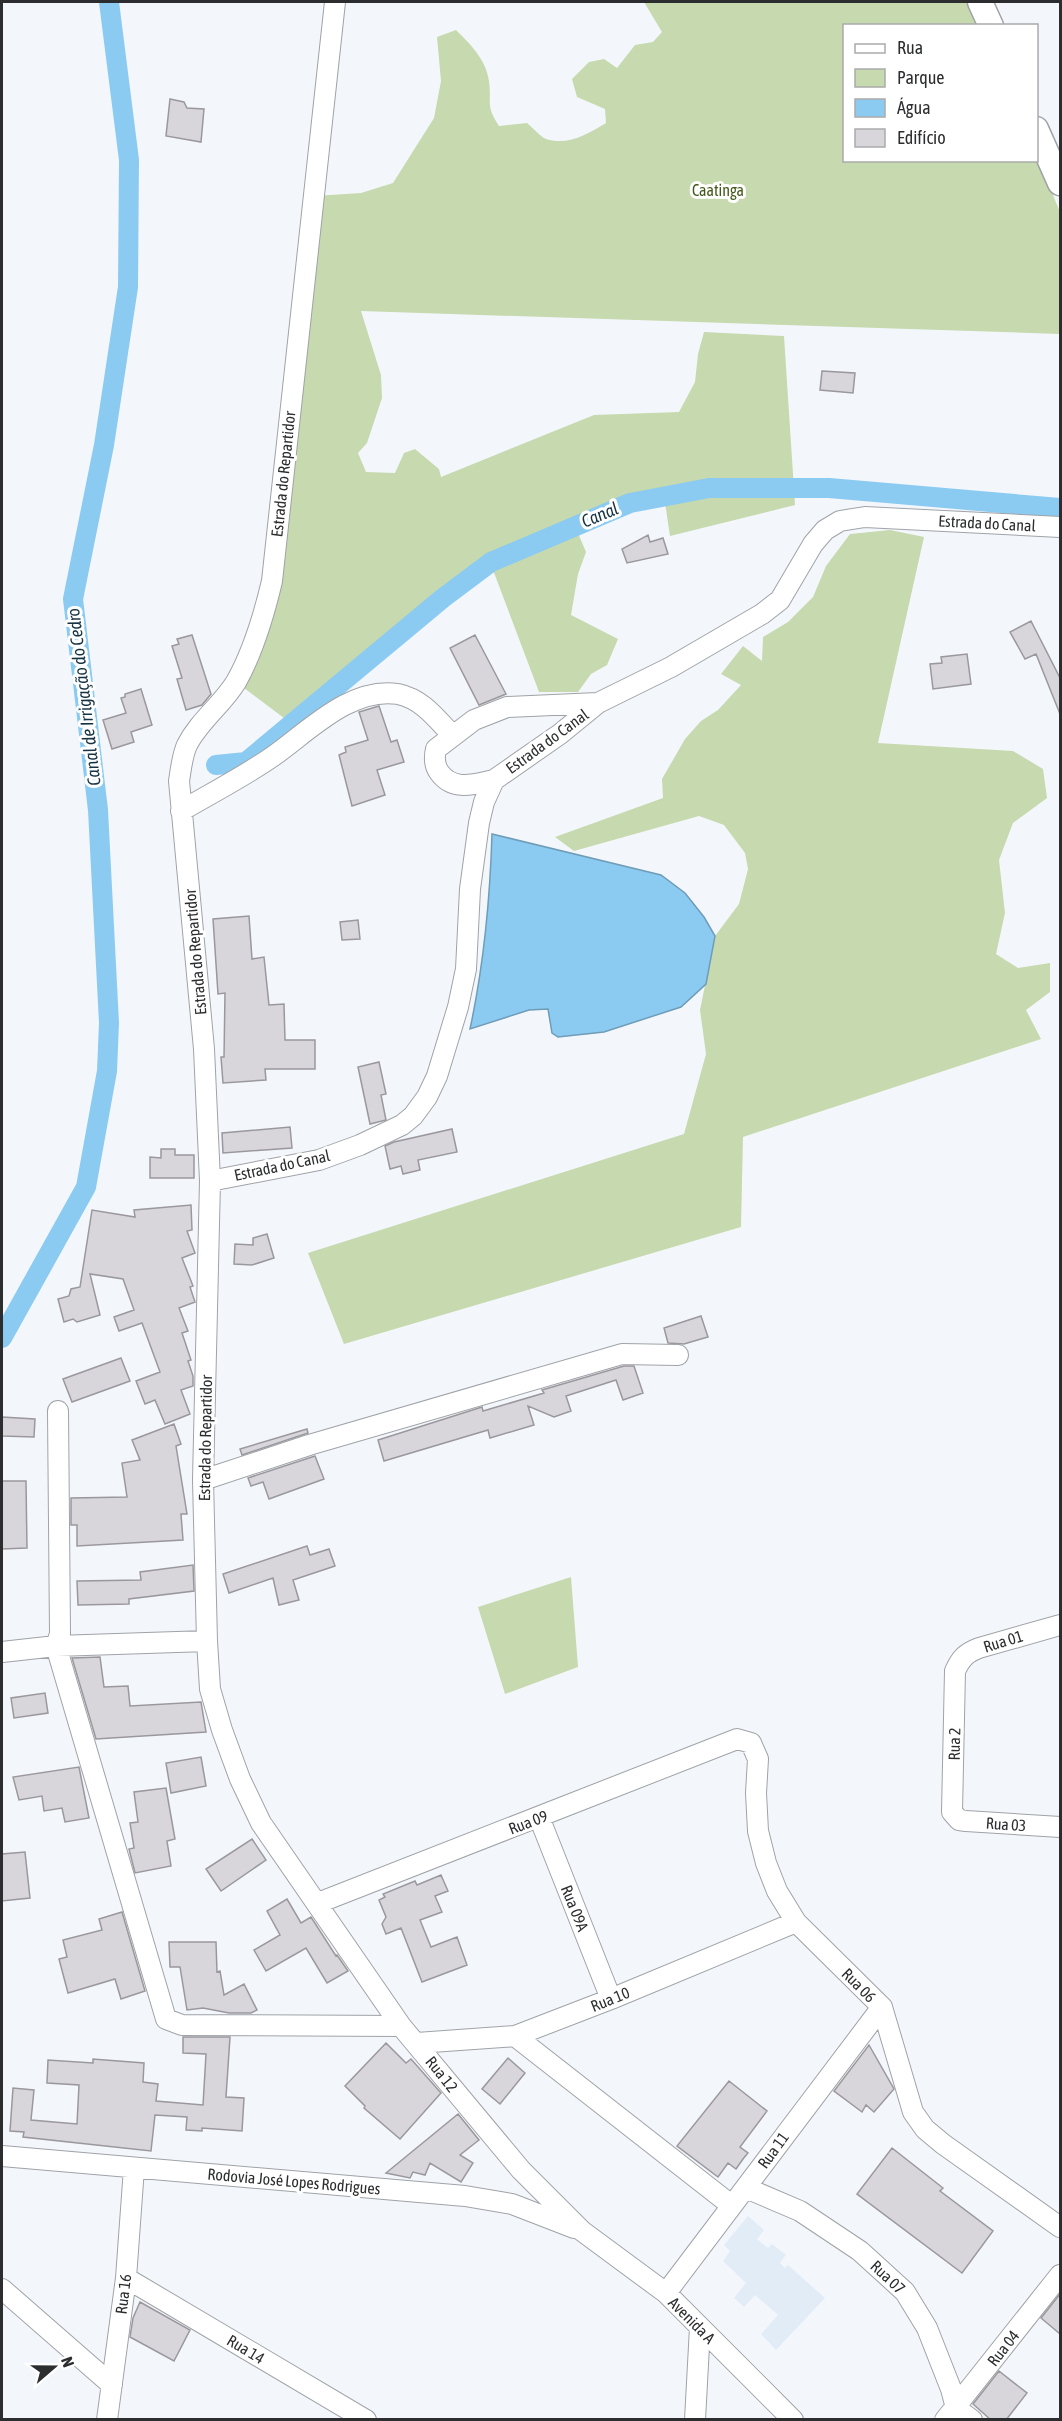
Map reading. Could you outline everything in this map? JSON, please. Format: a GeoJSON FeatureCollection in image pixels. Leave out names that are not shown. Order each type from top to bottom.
{"type":"FeatureCollection","features":[{"type":"Feature","properties":{"kind":"main road"},"geometry":{"type":"LineString","coordinates":[[980,2],[990,24]]}},
{"type":"Feature","properties":{"kind":"main road"},"geometry":{"type":"LineString","coordinates":[[1038,134],[1060,183]]}},
{"type":"Feature","properties":{"kind":"street","name":"Estrada do Repartidor"},"geometry":{"type":"LineString","coordinates":[[318,1903],[261,1823],[240,1779],[210,1689],[203,1480],[210,1181],[204,1049],[179,781],[187,746],[236,682],[249,655],[272,581],[335,2]]}},
{"type":"Feature","properties":{"kind":"street","name":"Estrada do Canal"},"geometry":{"type":"LineString","coordinates":[[210,1181],[319,1160],[360,1145],[402,1125],[413,1116],[427,1097],[458,1007],[466,969],[470,889],[479,823],[484,802],[494,780],[560,734],[598,703],[671,667],[762,614],[780,600],[813,544],[825,530],[840,521],[865,517],[1060,527]]}},
{"type":"Feature","properties":{"kind":"street"},"geometry":{"type":"LineString","coordinates":[[181,811],[270,759],[332,713],[369,696],[396,694],[416,700],[452,735]]}},
{"type":"Feature","properties":{"kind":"street"},"geometry":{"type":"LineString","coordinates":[[494,780],[461,786],[449,783],[436,766],[434,757],[436,749],[474,720],[507,708],[598,703]]}},
{"type":"Feature","properties":{"kind":"street"},"geometry":{"type":"LineString","coordinates":[[203,1480],[309,1445],[622,1354],[678,1355]]}},
{"type":"Feature","properties":{"kind":"street"},"geometry":{"type":"LineString","coordinates":[[58,1411],[60,1634],[56,1646],[166,2019],[182,2025],[401,2026]]}},
{"type":"Feature","properties":{"kind":"street","name":"Rua 01"},"geometry":{"type":"LineString","coordinates":[[956,1671],[960,1661],[967,1653],[1060,1624]]}},
{"type":"Feature","properties":{"kind":"street"},"geometry":{"type":"LineString","coordinates":[[2,1652],[56,1646],[207,1641]]}},
{"type":"Feature","properties":{"kind":"street","name":"Rua 2"},"geometry":{"type":"LineString","coordinates":[[954,1816],[952,1812],[956,1671]]}},
{"type":"Feature","properties":{"kind":"street","name":"Rua 09"},"geometry":{"type":"LineString","coordinates":[[318,1903],[737,1739]]}},
{"type":"Feature","properties":{"kind":"street","name":"Rua 06"},"geometry":{"type":"LineString","coordinates":[[737,1739],[751,1743],[756,1751],[758,1831],[766,1863],[777,1891],[796,1922],[882,2007],[913,2112],[925,2129],[943,2144],[1060,2227]]}},
{"type":"Feature","properties":{"kind":"street","name":"Rua 03"},"geometry":{"type":"LineString","coordinates":[[954,1816],[966,1821],[1060,1827]]}},
{"type":"Feature","properties":{"kind":"street","name":"Rua 09A"},"geometry":{"type":"LineString","coordinates":[[539,1817],[611,1999]]}},
{"type":"Feature","properties":{"kind":"street","name":"Rua 12"},"geometry":{"type":"LineString","coordinates":[[318,1903],[401,2026],[521,2170],[582,2231]]}},
{"type":"Feature","properties":{"kind":"street","name":"Rua 10"},"geometry":{"type":"LineString","coordinates":[[417,2043],[515,2036],[611,1999],[796,1922]]}},
{"type":"Feature","properties":{"kind":"street","name":"Rua 11"},"geometry":{"type":"LineString","coordinates":[[666,2293],[882,2007]]}},
{"type":"Feature","properties":{"kind":"street"},"geometry":{"type":"LineString","coordinates":[[515,2036],[731,2205]]}},
{"type":"Feature","properties":{"kind":"street","name":"Rodovia José Lopes Rodrigues"},"geometry":{"type":"LineString","coordinates":[[2,2156],[465,2196],[512,2204],[582,2231]]}},
{"type":"Feature","properties":{"kind":"street","name":"Rua 16"},"geometry":{"type":"LineString","coordinates":[[107,2420],[126,2278],[134,2168]]}},
{"type":"Feature","properties":{"kind":"street","name":"Rua 07"},"geometry":{"type":"LineString","coordinates":[[746,2188],[800,2211],[860,2251],[906,2292],[927,2328],[951,2389],[958,2416]]}},
{"type":"Feature","properties":{"kind":"street","name":"Avenida A"},"geometry":{"type":"LineString","coordinates":[[582,2231],[666,2293],[793,2420]]}},
{"type":"Feature","properties":{"kind":"street","name":"Rua 04"},"geometry":{"type":"LineString","coordinates":[[958,2416],[1060,2275]]}},
{"type":"Feature","properties":{"kind":"street","name":"Rua 14"},"geometry":{"type":"LineString","coordinates":[[126,2278],[366,2420]]}},
{"type":"Feature","properties":{"kind":"street"},"geometry":{"type":"LineString","coordinates":[[2,2289],[112,2385]]}},
{"type":"Feature","properties":{"kind":"street"},"geometry":{"type":"LineString","coordinates":[[695,2420],[700,2327]]}},
{"type":"Feature","properties":{"kind":"shaded area"},"geometry":{"type":"Polygon","coordinates":[[[748,2216],[764,2230],[757,2239],[768,2248],[772,2244],[786,2255],[780,2263],[785,2268],[788,2265],[825,2298],[776,2350],[761,2334],[778,2315],[755,2295],[744,2307],[734,2298],[746,2283],[723,2261],[730,2251],[724,2245],[748,2216]]]}},
{"type":"Feature","properties":{"kind":"green space","name":"Caatinga"},"geometry":{"type":"Polygon","coordinates":[[[644,2],[968,2],[979,24],[843,24],[843,162],[1038,162],[1038,159],[1060,212],[1060,334],[361,311],[381,375],[382,398],[367,443],[358,453],[366,472],[395,473],[404,453],[415,449],[439,469],[441,477],[594,415],[679,412],[695,382],[698,354],[704,332],[784,336],[795,505],[670,536],[664,496],[630,503],[575,526],[586,552],[578,574],[571,615],[618,639],[607,665],[591,674],[578,692],[539,692],[490,562],[443,598],[292,724],[236,682],[272,581],[314,196],[361,193],[393,183],[434,118],[441,81],[437,37],[456,30],[477,52],[485,66],[489,81],[490,108],[499,126],[527,123],[546,139],[562,141],[578,138],[606,123],[605,109],[577,97],[572,79],[589,62],[604,59],[617,68],[635,45],[653,42],[662,32],[644,2]]]}},
{"type":"Feature","properties":{"kind":"green space"},"geometry":{"type":"Polygon","coordinates":[[[890,530],[924,537],[878,743],[1013,751],[1043,769],[1047,798],[1013,823],[999,860],[1005,913],[996,954],[1018,968],[1050,963],[1050,992],[1026,1010],[1041,1039],[743,1137],[741,1227],[344,1344],[308,1253],[684,1134],[706,1054],[700,1010],[715,936],[739,904],[748,869],[745,853],[724,825],[699,816],[574,851],[555,837],[663,798],[662,779],[685,739],[701,721],[718,710],[741,685],[721,674],[743,646],[762,661],[763,637],[788,622],[813,597],[826,566],[850,534],[890,530]]]}},
{"type":"Feature","properties":{"kind":"green space"},"geometry":{"type":"Polygon","coordinates":[[[571,1577],[578,1667],[505,1694],[478,1607],[571,1577]]]}},
{"type":"Feature","properties":{"kind":"water"},"geometry":{"type":"Polygon","coordinates":[[[492,834],[661,875],[685,893],[704,917],[715,936],[706,984],[681,1007],[604,1032],[558,1037],[552,1033],[548,1009],[529,1010],[470,1029],[485,932],[492,834]]]}},
{"type":"Feature","properties":{"kind":"building"},"geometry":{"type":"Polygon","coordinates":[[[170,99],[184,102],[187,108],[204,109],[201,142],[166,136],[170,99]]]}},
{"type":"Feature","properties":{"kind":"building"},"geometry":{"type":"Polygon","coordinates":[[[822,371],[855,373],[853,393],[820,390],[822,371]]]}},
{"type":"Feature","properties":{"kind":"building"},"geometry":{"type":"Polygon","coordinates":[[[648,535],[650,542],[663,538],[668,554],[627,563],[622,549],[648,535]]]}},
{"type":"Feature","properties":{"kind":"building"},"geometry":{"type":"Polygon","coordinates":[[[1031,621],[1060,678],[1060,714],[1036,654],[1025,659],[1010,632],[1031,621]]]}},
{"type":"Feature","properties":{"kind":"building"},"geometry":{"type":"Polygon","coordinates":[[[192,635],[211,694],[202,705],[186,710],[177,679],[182,678],[172,646],[179,644],[177,639],[192,635]]]}},
{"type":"Feature","properties":{"kind":"building"},"geometry":{"type":"Polygon","coordinates":[[[475,635],[506,694],[479,705],[450,648],[475,635]]]}},
{"type":"Feature","properties":{"kind":"building"},"geometry":{"type":"Polygon","coordinates":[[[967,654],[971,684],[933,689],[930,664],[942,663],[941,657],[967,654]]]}},
{"type":"Feature","properties":{"kind":"building"},"geometry":{"type":"Polygon","coordinates":[[[141,689],[152,725],[131,732],[134,742],[112,749],[103,720],[126,713],[121,698],[125,697],[125,694],[141,689]]]}},
{"type":"Feature","properties":{"kind":"building"},"geometry":{"type":"Polygon","coordinates":[[[379,706],[391,742],[397,740],[404,762],[377,770],[385,795],[352,806],[339,755],[346,752],[345,747],[368,740],[359,712],[379,706]]]}},
{"type":"Feature","properties":{"kind":"building"},"geometry":{"type":"Polygon","coordinates":[[[249,916],[252,959],[264,957],[269,1005],[284,1004],[285,1040],[315,1040],[315,1069],[265,1069],[266,1080],[223,1083],[221,1057],[224,1057],[225,993],[218,994],[213,919],[249,916]]]}},
{"type":"Feature","properties":{"kind":"building"},"geometry":{"type":"Polygon","coordinates":[[[358,920],[360,939],[342,940],[340,922],[358,920]]]}},
{"type":"Feature","properties":{"kind":"building"},"geometry":{"type":"Polygon","coordinates":[[[379,1062],[386,1094],[381,1095],[386,1120],[370,1124],[358,1067],[379,1062]]]}},
{"type":"Feature","properties":{"kind":"building"},"geometry":{"type":"Polygon","coordinates":[[[290,1127],[292,1148],[223,1153],[222,1133],[290,1127]]]}},
{"type":"Feature","properties":{"kind":"building"},"geometry":{"type":"Polygon","coordinates":[[[452,1129],[457,1152],[418,1160],[420,1170],[403,1174],[401,1166],[390,1169],[385,1146],[452,1129]]]}},
{"type":"Feature","properties":{"kind":"building"},"geometry":{"type":"Polygon","coordinates":[[[161,1149],[175,1149],[175,1155],[194,1155],[194,1178],[150,1178],[150,1157],[161,1158],[161,1149]]]}},
{"type":"Feature","properties":{"kind":"building"},"geometry":{"type":"Polygon","coordinates":[[[191,1205],[192,1230],[187,1231],[195,1253],[182,1258],[193,1286],[190,1287],[195,1302],[179,1308],[188,1331],[182,1333],[191,1360],[188,1361],[193,1376],[193,1386],[181,1390],[190,1414],[165,1424],[155,1400],[145,1404],[136,1381],[160,1372],[142,1323],[119,1331],[114,1317],[134,1310],[123,1279],[90,1274],[100,1315],[77,1322],[73,1319],[64,1322],[58,1299],[69,1296],[71,1289],[80,1287],[92,1210],[135,1217],[134,1210],[191,1205]]]}},
{"type":"Feature","properties":{"kind":"building"},"geometry":{"type":"Polygon","coordinates":[[[267,1234],[274,1258],[252,1265],[234,1264],[235,1244],[253,1245],[253,1238],[267,1234]]]}},
{"type":"Feature","properties":{"kind":"building"},"geometry":{"type":"Polygon","coordinates":[[[701,1316],[708,1337],[684,1344],[668,1343],[664,1328],[701,1316]]]}},
{"type":"Feature","properties":{"kind":"building"},"geometry":{"type":"Polygon","coordinates":[[[121,1358],[130,1381],[72,1402],[63,1379],[121,1358]]]}},
{"type":"Feature","properties":{"kind":"building"},"geometry":{"type":"Polygon","coordinates":[[[624,1366],[634,1366],[643,1393],[623,1400],[616,1380],[566,1396],[571,1411],[554,1417],[528,1406],[534,1425],[490,1438],[488,1430],[384,1461],[378,1440],[482,1407],[483,1411],[544,1393],[542,1390],[624,1366]]]}},
{"type":"Feature","properties":{"kind":"building"},"geometry":{"type":"Polygon","coordinates":[[[2,1417],[35,1419],[34,1437],[2,1436],[2,1417]]]}},
{"type":"Feature","properties":{"kind":"building"},"geometry":{"type":"Polygon","coordinates":[[[174,1424],[181,1444],[176,1446],[187,1514],[181,1514],[183,1540],[77,1546],[77,1525],[71,1525],[71,1498],[127,1497],[122,1463],[140,1460],[132,1440],[174,1424]]]}},
{"type":"Feature","properties":{"kind":"building"},"geometry":{"type":"Polygon","coordinates":[[[307,1429],[308,1433],[242,1455],[240,1449],[307,1429]]]}},
{"type":"Feature","properties":{"kind":"building"},"geometry":{"type":"Polygon","coordinates":[[[315,1456],[324,1479],[269,1499],[263,1482],[251,1486],[248,1478],[315,1456]]]}},
{"type":"Feature","properties":{"kind":"building"},"geometry":{"type":"Polygon","coordinates":[[[2,1481],[26,1481],[27,1548],[2,1549],[2,1481]]]}},
{"type":"Feature","properties":{"kind":"building"},"geometry":{"type":"Polygon","coordinates":[[[307,1546],[310,1555],[329,1549],[335,1566],[293,1580],[299,1600],[279,1605],[273,1578],[229,1593],[223,1574],[307,1546]]]}},
{"type":"Feature","properties":{"kind":"building"},"geometry":{"type":"Polygon","coordinates":[[[193,1565],[194,1591],[129,1599],[129,1604],[78,1605],[77,1581],[141,1580],[140,1572],[193,1565]]]}},
{"type":"Feature","properties":{"kind":"building"},"geometry":{"type":"Polygon","coordinates":[[[100,1657],[104,1687],[128,1686],[130,1706],[201,1702],[206,1732],[96,1739],[72,1658],[100,1657]]]}},
{"type":"Feature","properties":{"kind":"building"},"geometry":{"type":"Polygon","coordinates":[[[45,1693],[48,1713],[14,1718],[11,1698],[45,1693]]]}},
{"type":"Feature","properties":{"kind":"building"},"geometry":{"type":"Polygon","coordinates":[[[201,1757],[206,1786],[171,1793],[166,1763],[201,1757]]]}},
{"type":"Feature","properties":{"kind":"building"},"geometry":{"type":"Polygon","coordinates":[[[79,1767],[89,1818],[65,1822],[62,1808],[44,1811],[42,1796],[19,1800],[13,1777],[79,1767]]]}},
{"type":"Feature","properties":{"kind":"building"},"geometry":{"type":"Polygon","coordinates":[[[166,1788],[175,1839],[167,1841],[171,1866],[135,1873],[129,1849],[134,1848],[130,1823],[138,1822],[134,1792],[166,1788]]]}},
{"type":"Feature","properties":{"kind":"building"},"geometry":{"type":"Polygon","coordinates":[[[252,1839],[266,1860],[221,1891],[206,1869],[252,1839]]]}},
{"type":"Feature","properties":{"kind":"building"},"geometry":{"type":"Polygon","coordinates":[[[25,1852],[30,1898],[2,1901],[2,1854],[25,1852]]]}},
{"type":"Feature","properties":{"kind":"building"},"geometry":{"type":"Polygon","coordinates":[[[441,1875],[448,1891],[435,1896],[442,1912],[420,1920],[431,1947],[457,1937],[467,1965],[422,1982],[401,1928],[386,1934],[382,1924],[386,1917],[379,1900],[385,1897],[383,1894],[415,1881],[417,1885],[441,1875]]]}},
{"type":"Feature","properties":{"kind":"building"},"geometry":{"type":"Polygon","coordinates":[[[287,1899],[301,1923],[311,1917],[348,1971],[327,1983],[306,1948],[266,1971],[254,1950],[280,1935],[267,1911],[287,1899]]]}},
{"type":"Feature","properties":{"kind":"building"},"geometry":{"type":"Polygon","coordinates":[[[122,1912],[145,1991],[121,1999],[115,1979],[68,1993],[59,1959],[67,1957],[63,1940],[102,1930],[99,1919],[122,1912]]]}},
{"type":"Feature","properties":{"kind":"building"},"geometry":{"type":"Polygon","coordinates":[[[169,1942],[216,1942],[217,1972],[220,1971],[224,1995],[244,1984],[257,2010],[251,2013],[229,2013],[203,2008],[187,2010],[180,1967],[170,1967],[169,1942]]]}},
{"type":"Feature","properties":{"kind":"building"},"geometry":{"type":"Polygon","coordinates":[[[183,2037],[230,2037],[226,2097],[244,2098],[242,2131],[202,2128],[202,2131],[186,2130],[187,2117],[155,2115],[151,2151],[23,2137],[24,2132],[10,2131],[13,2088],[34,2090],[31,2120],[77,2124],[79,2085],[47,2083],[48,2060],[93,2063],[93,2059],[144,2063],[143,2082],[158,2084],[156,2101],[203,2105],[206,2054],[183,2053],[183,2037]]]}},
{"type":"Feature","properties":{"kind":"building"},"geometry":{"type":"Polygon","coordinates":[[[386,2043],[406,2063],[411,2059],[441,2093],[400,2139],[364,2108],[365,2106],[345,2086],[386,2043]]]}},
{"type":"Feature","properties":{"kind":"building"},"geometry":{"type":"Polygon","coordinates":[[[869,2045],[894,2089],[874,2112],[866,2105],[862,2112],[834,2091],[869,2045]]]}},
{"type":"Feature","properties":{"kind":"building"},"geometry":{"type":"Polygon","coordinates":[[[508,2058],[525,2073],[500,2104],[482,2089],[508,2058]]]}},
{"type":"Feature","properties":{"kind":"building"},"geometry":{"type":"Polygon","coordinates":[[[729,2081],[767,2111],[740,2147],[748,2153],[736,2169],[728,2163],[718,2177],[677,2146],[729,2081]]]}},
{"type":"Feature","properties":{"kind":"building"},"geometry":{"type":"Polygon","coordinates":[[[458,2114],[479,2140],[460,2155],[473,2163],[461,2182],[430,2163],[425,2175],[413,2172],[410,2178],[386,2173],[458,2114]]]}},
{"type":"Feature","properties":{"kind":"building"},"geometry":{"type":"Polygon","coordinates":[[[892,2148],[943,2188],[940,2191],[993,2231],[962,2273],[857,2194],[892,2148]]]}},
{"type":"Feature","properties":{"kind":"building"},"geometry":{"type":"Polygon","coordinates":[[[1060,2294],[1060,2334],[1041,2318],[1060,2294]]]}},
{"type":"Feature","properties":{"kind":"building"},"geometry":{"type":"Polygon","coordinates":[[[140,2302],[190,2330],[174,2361],[130,2337],[133,2318],[140,2302]]]}},
{"type":"Feature","properties":{"kind":"building"},"geometry":{"type":"Polygon","coordinates":[[[999,2371],[1027,2393],[1006,2420],[991,2420],[973,2404],[999,2371]]]}},
{"type":"Feature","properties":{"kind":"waterway","name":"Canal de Irrigação do Cedro"},"geometry":{"type":"LineString","coordinates":[[2,1338],[86,1187],[107,1071],[109,1023],[98,810],[73,599],[104,445],[128,287],[129,160],[109,2]]}},
{"type":"Feature","properties":{"kind":"waterway","name":"Canal"},"geometry":{"type":"LineString","coordinates":[[216,765],[246,762],[443,598],[491,562],[630,503],[709,488],[829,488],[1060,508]]}}]}
